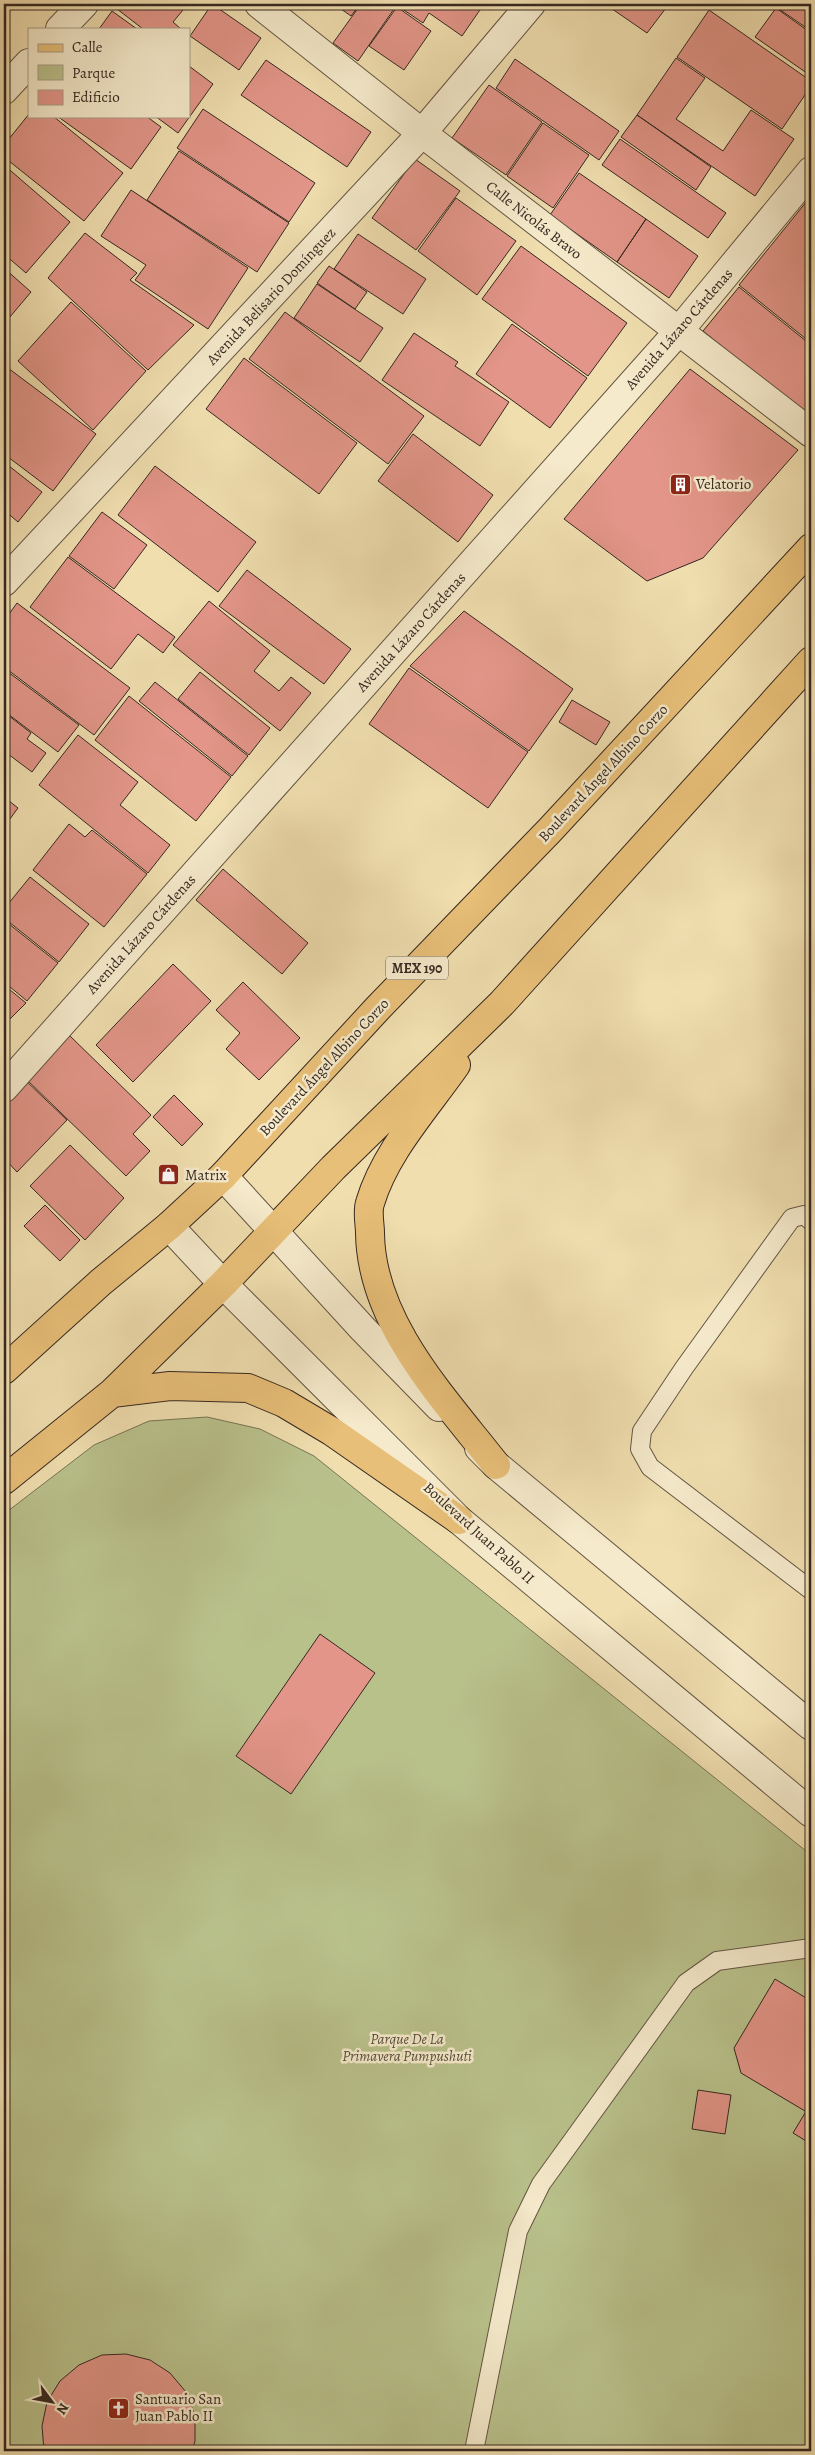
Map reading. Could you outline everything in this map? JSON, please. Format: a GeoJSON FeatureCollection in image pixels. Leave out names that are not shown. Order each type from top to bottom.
{"type":"FeatureCollection","features":[{"type":"Feature","properties":{"kind":"main road","name":"Boulevard Ángel Albino Corzo"},"geometry":{"type":"LineString","coordinates":[[4,1370],[101,1282],[169,1226],[223,1176],[377,1009],[550,830],[811,548]]}},
{"type":"Feature","properties":{"kind":"main road"},"geometry":{"type":"LineString","coordinates":[[4,1480],[112,1393],[223,1284],[273,1229],[502,1003],[811,660]]}},
{"type":"Feature","properties":{"kind":"main road"},"geometry":{"type":"LineString","coordinates":[[496,1465],[413,1358],[381,1297],[370,1253],[369,1204],[391,1156],[502,1003]]}},
{"type":"Feature","properties":{"kind":"main road"},"geometry":{"type":"LineString","coordinates":[[112,1393],[170,1386],[248,1388],[284,1403],[331,1431],[459,1520]]}},
{"type":"Feature","properties":{"kind":"street"},"geometry":{"type":"LineString","coordinates":[[61,28],[84,4]]}},
{"type":"Feature","properties":{"kind":"street","name":"Calle Nicolás Bravo"},"geometry":{"type":"LineString","coordinates":[[259,4],[678,332],[811,433]]}},
{"type":"Feature","properties":{"kind":"street","name":"Avenida Belisario Domínguez"},"geometry":{"type":"LineString","coordinates":[[4,582],[422,133],[531,4]]}},
{"type":"Feature","properties":{"kind":"street"},"geometry":{"type":"LineString","coordinates":[[4,90],[28,64]]}},
{"type":"Feature","properties":{"kind":"street","name":"Avenida Lázaro Cárdenas"},"geometry":{"type":"LineString","coordinates":[[4,1088],[678,332],[811,171]]}},
{"type":"Feature","properties":{"kind":"street"},"geometry":{"type":"LineString","coordinates":[[223,1176],[363,1329],[496,1465],[811,1726]]}},
{"type":"Feature","properties":{"kind":"street","name":"Boulevard Juan Pablo II"},"geometry":{"type":"LineString","coordinates":[[169,1226],[223,1284],[459,1520],[811,1813]]}},
{"type":"Feature","properties":{"kind":"lane"},"geometry":{"type":"LineString","coordinates":[[811,1221],[804,1215],[792,1218],[689,1360],[642,1431],[640,1450],[650,1467],[811,1590]]}},
{"type":"Feature","properties":{"kind":"lane"},"geometry":{"type":"LineString","coordinates":[[474,2451],[518,2231],[541,2184],[686,1983],[717,1961],[811,1948]]}},
{"type":"Feature","properties":{"kind":"green space","name":"Parque De La Primavera Pumpushuti"},"geometry":{"type":"Polygon","coordinates":[[[207,1417],[260,1429],[314,1456],[811,1855],[811,2451],[4,2451],[4,1514],[94,1445],[149,1421],[207,1417]]]}},
{"type":"Feature","properties":{"kind":"building"},"geometry":{"type":"Polygon","coordinates":[[[121,4],[188,4],[173,22],[180,28],[142,28],[117,9],[121,4]]]}},
{"type":"Feature","properties":{"kind":"building"},"geometry":{"type":"Polygon","coordinates":[[[212,4],[261,38],[239,70],[190,36],[212,4]]]}},
{"type":"Feature","properties":{"kind":"building"},"geometry":{"type":"Polygon","coordinates":[[[334,4],[360,4],[351,16],[334,4]]]}},
{"type":"Feature","properties":{"kind":"building"},"geometry":{"type":"Polygon","coordinates":[[[361,4],[392,4],[396,6],[358,61],[333,43],[361,4]]]}},
{"type":"Feature","properties":{"kind":"building"},"geometry":{"type":"Polygon","coordinates":[[[395,4],[484,4],[462,36],[429,13],[423,23],[395,4]]]}},
{"type":"Feature","properties":{"kind":"building"},"geometry":{"type":"Polygon","coordinates":[[[605,4],[669,4],[647,33],[605,4]]]}},
{"type":"Feature","properties":{"kind":"building"},"geometry":{"type":"Polygon","coordinates":[[[778,4],[811,4],[811,31],[776,7],[778,4]]]}},
{"type":"Feature","properties":{"kind":"building"},"geometry":{"type":"Polygon","coordinates":[[[397,7],[431,31],[404,70],[369,46],[397,7]]]}},
{"type":"Feature","properties":{"kind":"building"},"geometry":{"type":"Polygon","coordinates":[[[776,8],[811,33],[811,76],[755,37],[776,8]]]}},
{"type":"Feature","properties":{"kind":"building"},"geometry":{"type":"Polygon","coordinates":[[[709,10],[811,81],[811,86],[782,129],[677,57],[709,10]]]}},
{"type":"Feature","properties":{"kind":"building"},"geometry":{"type":"Polygon","coordinates":[[[112,11],[136,28],[100,28],[112,11]]]}},
{"type":"Feature","properties":{"kind":"building"},"geometry":{"type":"Polygon","coordinates":[[[676,58],[705,78],[676,119],[723,151],[751,110],[794,139],[755,196],[637,115],[676,58]]]}},
{"type":"Feature","properties":{"kind":"building"},"geometry":{"type":"Polygon","coordinates":[[[515,59],[619,131],[599,160],[496,88],[515,59]]]}},
{"type":"Feature","properties":{"kind":"building"},"geometry":{"type":"Polygon","coordinates":[[[266,60],[371,132],[347,167],[241,95],[266,60]]]}},
{"type":"Feature","properties":{"kind":"building"},"geometry":{"type":"Polygon","coordinates":[[[190,67],[213,84],[190,116],[190,67]]]}},
{"type":"Feature","properties":{"kind":"building"},"geometry":{"type":"Polygon","coordinates":[[[489,85],[542,122],[506,175],[452,138],[489,85]]]}},
{"type":"Feature","properties":{"kind":"building"},"geometry":{"type":"Polygon","coordinates":[[[203,109],[315,183],[289,222],[177,148],[203,109]]]}},
{"type":"Feature","properties":{"kind":"building"},"geometry":{"type":"Polygon","coordinates":[[[28,115],[28,118],[55,118],[123,173],[84,221],[4,157],[4,145],[28,115]]]}},
{"type":"Feature","properties":{"kind":"building"},"geometry":{"type":"Polygon","coordinates":[[[637,115],[711,167],[696,190],[621,137],[637,115]]]}},
{"type":"Feature","properties":{"kind":"building"},"geometry":{"type":"Polygon","coordinates":[[[60,118],[149,118],[161,127],[131,169],[60,118]]]}},
{"type":"Feature","properties":{"kind":"building"},"geometry":{"type":"Polygon","coordinates":[[[158,118],[189,118],[178,133],[158,118]]]}},
{"type":"Feature","properties":{"kind":"building"},"geometry":{"type":"Polygon","coordinates":[[[543,123],[589,155],[553,208],[507,176],[543,123]]]}},
{"type":"Feature","properties":{"kind":"building"},"geometry":{"type":"Polygon","coordinates":[[[620,139],[726,213],[708,238],[602,165],[620,139]]]}},
{"type":"Feature","properties":{"kind":"building"},"geometry":{"type":"Polygon","coordinates":[[[179,151],[289,223],[257,272],[147,200],[179,151]]]}},
{"type":"Feature","properties":{"kind":"building"},"geometry":{"type":"Polygon","coordinates":[[[415,159],[460,191],[416,250],[372,218],[415,159]]]}},
{"type":"Feature","properties":{"kind":"building"},"geometry":{"type":"Polygon","coordinates":[[[4,165],[70,222],[26,273],[4,254],[4,165]]]}},
{"type":"Feature","properties":{"kind":"building"},"geometry":{"type":"Polygon","coordinates":[[[579,173],[646,219],[617,262],[550,215],[579,173]]]}},
{"type":"Feature","properties":{"kind":"building"},"geometry":{"type":"Polygon","coordinates":[[[131,190],[248,268],[208,329],[135,280],[146,265],[101,236],[131,190]]]}},
{"type":"Feature","properties":{"kind":"building"},"geometry":{"type":"Polygon","coordinates":[[[811,196],[811,343],[739,285],[811,196]]]}},
{"type":"Feature","properties":{"kind":"building"},"geometry":{"type":"Polygon","coordinates":[[[456,198],[516,241],[477,295],[418,251],[456,198]]]}},
{"type":"Feature","properties":{"kind":"building"},"geometry":{"type":"Polygon","coordinates":[[[646,219],[698,256],[669,298],[617,262],[646,219]]]}},
{"type":"Feature","properties":{"kind":"building"},"geometry":{"type":"Polygon","coordinates":[[[85,233],[137,273],[130,280],[194,325],[148,370],[48,278],[85,233]]]}},
{"type":"Feature","properties":{"kind":"building"},"geometry":{"type":"Polygon","coordinates":[[[358,234],[426,279],[403,314],[334,269],[358,234]]]}},
{"type":"Feature","properties":{"kind":"building"},"geometry":{"type":"Polygon","coordinates":[[[521,246],[627,323],[588,376],[482,299],[521,246]]]}},
{"type":"Feature","properties":{"kind":"building"},"geometry":{"type":"Polygon","coordinates":[[[329,266],[367,292],[355,309],[317,283],[329,266]]]}},
{"type":"Feature","properties":{"kind":"building"},"geometry":{"type":"Polygon","coordinates":[[[4,268],[31,292],[4,324],[4,268]]]}},
{"type":"Feature","properties":{"kind":"building"},"geometry":{"type":"Polygon","coordinates":[[[317,284],[383,328],[360,362],[294,318],[317,284]]]}},
{"type":"Feature","properties":{"kind":"building"},"geometry":{"type":"Polygon","coordinates":[[[739,287],[811,345],[811,418],[703,331],[739,287]]]}},
{"type":"Feature","properties":{"kind":"building"},"geometry":{"type":"Polygon","coordinates":[[[71,302],[146,371],[93,430],[18,361],[71,302]]]}},
{"type":"Feature","properties":{"kind":"building"},"geometry":{"type":"Polygon","coordinates":[[[285,312],[424,416],[388,464],[249,359],[285,312]]]}},
{"type":"Feature","properties":{"kind":"building"},"geometry":{"type":"Polygon","coordinates":[[[512,324],[587,378],[550,428],[476,374],[512,324]]]}},
{"type":"Feature","properties":{"kind":"building"},"geometry":{"type":"Polygon","coordinates":[[[414,333],[458,362],[455,366],[509,402],[480,446],[382,380],[414,333]]]}},
{"type":"Feature","properties":{"kind":"building"},"geometry":{"type":"Polygon","coordinates":[[[244,358],[357,443],[319,494],[206,409],[244,358]]]}},
{"type":"Feature","properties":{"kind":"building"},"geometry":{"type":"Polygon","coordinates":[[[4,365],[96,434],[53,491],[4,454],[4,365]]]}},
{"type":"Feature","properties":{"kind":"building","name":"Velatorio"},"geometry":{"type":"Polygon","coordinates":[[[690,369],[798,450],[703,558],[647,581],[564,519],[690,369]]]}},
{"type":"Feature","properties":{"kind":"building"},"geometry":{"type":"Polygon","coordinates":[[[413,434],[493,495],[458,542],[378,481],[413,434]]]}},
{"type":"Feature","properties":{"kind":"building"},"geometry":{"type":"Polygon","coordinates":[[[4,462],[42,492],[18,522],[4,510],[4,462]]]}},
{"type":"Feature","properties":{"kind":"building"},"geometry":{"type":"Polygon","coordinates":[[[155,466],[256,542],[218,592],[118,515],[155,466]]]}},
{"type":"Feature","properties":{"kind":"building"},"geometry":{"type":"Polygon","coordinates":[[[102,512],[147,545],[114,589],[69,556],[102,512]]]}},
{"type":"Feature","properties":{"kind":"building"},"geometry":{"type":"Polygon","coordinates":[[[68,557],[175,637],[163,653],[138,634],[111,669],[30,607],[68,557]]]}},
{"type":"Feature","properties":{"kind":"building"},"geometry":{"type":"Polygon","coordinates":[[[247,570],[351,649],[324,684],[219,606],[247,570]]]}},
{"type":"Feature","properties":{"kind":"building"},"geometry":{"type":"Polygon","coordinates":[[[209,601],[270,651],[254,671],[279,691],[291,677],[311,693],[280,731],[173,645],[209,601]]]}},
{"type":"Feature","properties":{"kind":"building"},"geometry":{"type":"Polygon","coordinates":[[[17,603],[130,688],[94,735],[4,667],[4,621],[17,603]]]}},
{"type":"Feature","properties":{"kind":"building"},"geometry":{"type":"Polygon","coordinates":[[[464,611],[573,689],[529,751],[410,666],[464,611]]]}},
{"type":"Feature","properties":{"kind":"building"},"geometry":{"type":"Polygon","coordinates":[[[409,668],[528,752],[488,808],[369,724],[409,668]]]}},
{"type":"Feature","properties":{"kind":"building"},"geometry":{"type":"Polygon","coordinates":[[[4,669],[79,725],[58,752],[4,711],[4,669]]]}},
{"type":"Feature","properties":{"kind":"building"},"geometry":{"type":"Polygon","coordinates":[[[200,672],[270,728],[249,755],[178,699],[200,672]]]}},
{"type":"Feature","properties":{"kind":"building"},"geometry":{"type":"Polygon","coordinates":[[[155,682],[248,756],[232,776],[139,701],[155,682]]]}},
{"type":"Feature","properties":{"kind":"building"},"geometry":{"type":"Polygon","coordinates":[[[129,696],[231,777],[196,821],[95,740],[129,696]]]}},
{"type":"Feature","properties":{"kind":"building"},"geometry":{"type":"Polygon","coordinates":[[[572,700],[610,722],[596,745],[559,722],[572,700]]]}},
{"type":"Feature","properties":{"kind":"building"},"geometry":{"type":"Polygon","coordinates":[[[4,712],[31,733],[27,739],[46,753],[32,772],[4,751],[4,712]]]}},
{"type":"Feature","properties":{"kind":"building"},"geometry":{"type":"Polygon","coordinates":[[[78,735],[138,782],[120,805],[170,845],[148,873],[39,785],[78,735]]]}},
{"type":"Feature","properties":{"kind":"building"},"geometry":{"type":"Polygon","coordinates":[[[4,797],[18,808],[4,827],[4,797]]]}},
{"type":"Feature","properties":{"kind":"building"},"geometry":{"type":"Polygon","coordinates":[[[69,824],[85,837],[92,830],[147,874],[104,927],[33,870],[69,824]]]}},
{"type":"Feature","properties":{"kind":"building"},"geometry":{"type":"Polygon","coordinates":[[[223,869],[308,943],[282,974],[196,900],[223,869]]]}},
{"type":"Feature","properties":{"kind":"building"},"geometry":{"type":"Polygon","coordinates":[[[30,877],[89,924],[59,962],[4,918],[4,909],[30,877]]]}},
{"type":"Feature","properties":{"kind":"building"},"geometry":{"type":"Polygon","coordinates":[[[4,920],[58,963],[27,1001],[4,982],[4,920]]]}},
{"type":"Feature","properties":{"kind":"building"},"geometry":{"type":"Polygon","coordinates":[[[173,964],[211,1001],[133,1082],[96,1045],[173,964]]]}},
{"type":"Feature","properties":{"kind":"building"},"geometry":{"type":"Polygon","coordinates":[[[243,982],[300,1038],[259,1080],[226,1049],[240,1033],[216,1010],[243,982]]]}},
{"type":"Feature","properties":{"kind":"building"},"geometry":{"type":"Polygon","coordinates":[[[4,985],[26,1003],[4,1025],[4,985]]]}},
{"type":"Feature","properties":{"kind":"building"},"geometry":{"type":"Polygon","coordinates":[[[68,1034],[151,1115],[133,1134],[150,1151],[126,1176],[25,1078],[68,1034]]]}},
{"type":"Feature","properties":{"kind":"building"},"geometry":{"type":"Polygon","coordinates":[[[24,1079],[67,1120],[17,1172],[4,1158],[4,1099],[24,1079]]]}},
{"type":"Feature","properties":{"kind":"building"},"geometry":{"type":"Polygon","coordinates":[[[174,1095],[203,1124],[182,1146],[153,1117],[174,1095]]]}},
{"type":"Feature","properties":{"kind":"building"},"geometry":{"type":"Polygon","coordinates":[[[70,1145],[124,1198],[85,1240],[30,1186],[70,1145]]]}},
{"type":"Feature","properties":{"kind":"building"},"geometry":{"type":"Polygon","coordinates":[[[45,1205],[80,1240],[60,1261],[24,1226],[45,1205]]]}},
{"type":"Feature","properties":{"kind":"building"},"geometry":{"type":"Polygon","coordinates":[[[320,1634],[375,1673],[291,1794],[236,1756],[320,1634]]]}},
{"type":"Feature","properties":{"kind":"building"},"geometry":{"type":"Polygon","coordinates":[[[775,1979],[811,2001],[811,2101],[805,2111],[741,2073],[734,2048],[775,1979]]]}},
{"type":"Feature","properties":{"kind":"building"},"geometry":{"type":"Polygon","coordinates":[[[698,2090],[731,2095],[725,2134],[692,2129],[698,2090]]]}},
{"type":"Feature","properties":{"kind":"building"},"geometry":{"type":"Polygon","coordinates":[[[811,2103],[811,2144],[793,2133],[811,2103]]]}},
{"type":"Feature","properties":{"kind":"building","name":"Santuario San Juan Pablo II"},"geometry":{"type":"Polygon","coordinates":[[[126,2354],[150,2360],[170,2373],[186,2392],[195,2415],[195,2441],[192,2451],[44,2451],[42,2426],[47,2402],[60,2381],[79,2365],[102,2355],[126,2354]]]}},
{"type":"Feature","properties":{"kind":"place","name":"Velatorio"},"geometry":{"type":"Point","coordinates":[680,484]}},
{"type":"Feature","properties":{"kind":"place","name":"Matrix"},"geometry":{"type":"Point","coordinates":[169,1175]}},
{"type":"Feature","properties":{"kind":"place","name":"Santuario San Juan Pablo II"},"geometry":{"type":"Point","coordinates":[119,2408]}}]}
